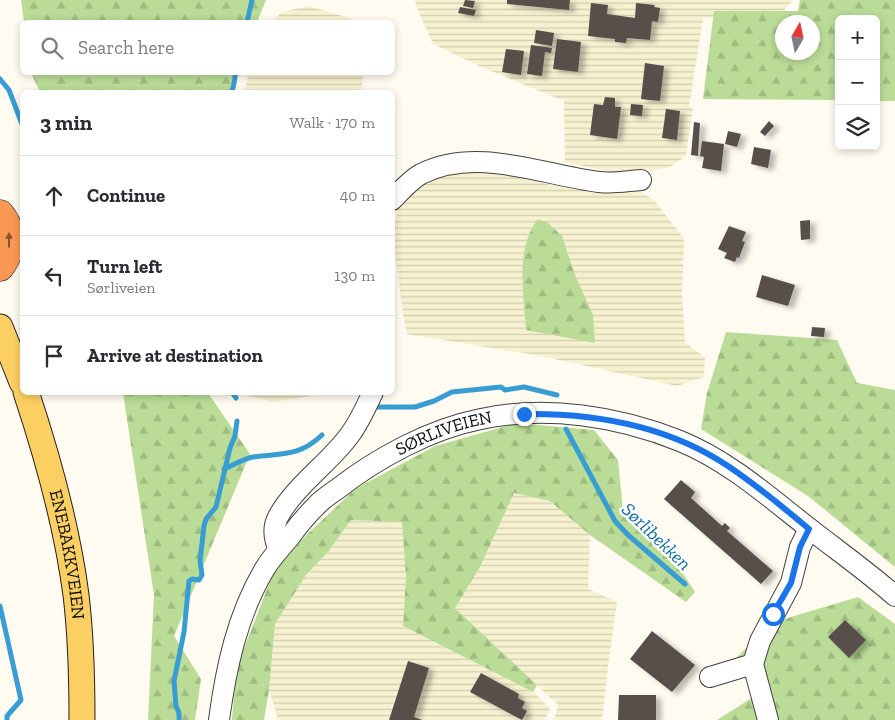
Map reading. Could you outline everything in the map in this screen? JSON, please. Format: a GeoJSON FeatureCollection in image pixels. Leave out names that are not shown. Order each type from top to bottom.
{"type":"FeatureCollection","features":[{"type":"Feature","properties":{"kind":"highway"},"geometry":{"type":"LineString","coordinates":[[0,214],[7,226],[10,240],[7,255],[0,266]]}},
{"type":"Feature","properties":{"kind":"main road"},"geometry":{"type":"LineString","coordinates":[[0,327],[20,377]]}},
{"type":"Feature","properties":{"kind":"main road","name":"ENEBAKKVEIEN"},"geometry":{"type":"LineString","coordinates":[[27,395],[56,495],[70,556],[78,624],[82,720]]}},
{"type":"Feature","properties":{"kind":"street"},"geometry":{"type":"LineString","coordinates":[[395,197],[421,174],[447,165],[464,163],[495,163],[600,182],[641,180]]}},
{"type":"Feature","properties":{"kind":"street"},"geometry":{"type":"LineString","coordinates":[[279,550],[274,540],[277,518],[310,477],[350,434],[371,395]]}},
{"type":"Feature","properties":{"kind":"street","name":"SØRLIVEIEN"},"geometry":{"type":"LineString","coordinates":[[219,720],[223,688],[233,644],[256,585],[265,568],[316,506],[352,477],[387,455],[462,423],[482,418],[524,414],[588,416],[626,422],[680,441],[728,466],[895,596]]}},
{"type":"Feature","properties":{"kind":"street"},"geometry":{"type":"LineString","coordinates":[[768,720],[753,664],[760,641],[791,583],[800,547],[809,529]]}},
{"type":"Feature","properties":{"kind":"street"},"geometry":{"type":"LineString","coordinates":[[710,677],[753,664]]}},
{"type":"Feature","properties":{"kind":"shaded area"},"geometry":{"type":"Polygon","coordinates":[[[415,0],[793,0],[780,15],[775,16],[703,18],[689,107],[693,108],[686,156],[670,167],[625,175],[565,162],[564,101],[479,66],[433,44],[415,0]]]}},
{"type":"Feature","properties":{"kind":"shaded area"},"geometry":{"type":"Polygon","coordinates":[[[309,6],[352,20],[275,20],[281,12],[309,6]]]}},
{"type":"Feature","properties":{"kind":"shaded area"},"geometry":{"type":"Polygon","coordinates":[[[248,75],[362,75],[363,79],[361,90],[245,90],[248,75]]]}},
{"type":"Feature","properties":{"kind":"shaded area"},"geometry":{"type":"Polygon","coordinates":[[[486,171],[556,186],[637,189],[654,200],[684,239],[682,292],[685,343],[705,357],[704,377],[677,386],[541,356],[407,334],[395,249],[395,222],[399,201],[415,186],[441,173],[486,171]]]}},
{"type":"Feature","properties":{"kind":"shaded area"},"geometry":{"type":"Polygon","coordinates":[[[246,395],[317,395],[273,402],[246,395]]]}},
{"type":"Feature","properties":{"kind":"shaded area"},"geometry":{"type":"Polygon","coordinates":[[[514,493],[550,501],[590,535],[588,589],[617,602],[602,720],[554,720],[558,705],[455,608],[480,567],[514,493]]]}},
{"type":"Feature","properties":{"kind":"shaded area"},"geometry":{"type":"Polygon","coordinates":[[[351,520],[402,521],[406,578],[403,626],[535,693],[550,709],[545,720],[278,720],[269,690],[275,624],[306,575],[328,552],[351,520]]]}},
{"type":"Feature","properties":{"kind":"green space"},"geometry":{"type":"Polygon","coordinates":[[[21,0],[266,0],[258,20],[24,20],[21,0]]]}},
{"type":"Feature","properties":{"kind":"green space"},"geometry":{"type":"Polygon","coordinates":[[[800,0],[895,0],[895,101],[880,101],[880,15],[835,15],[835,100],[703,99],[714,11],[798,11],[800,0]]]}},
{"type":"Feature","properties":{"kind":"green space"},"geometry":{"type":"Polygon","coordinates":[[[32,75],[236,75],[230,90],[39,90],[32,75]]]}},
{"type":"Feature","properties":{"kind":"green space"},"geometry":{"type":"Polygon","coordinates":[[[537,220],[547,222],[562,236],[575,275],[593,315],[595,343],[526,330],[522,273],[523,259],[530,232],[537,220]]]}},
{"type":"Feature","properties":{"kind":"green space"},"geometry":{"type":"Polygon","coordinates":[[[726,332],[837,340],[857,383],[895,390],[895,567],[808,496],[701,429],[707,393],[726,332]]]}},
{"type":"Feature","properties":{"kind":"green space"},"geometry":{"type":"Polygon","coordinates":[[[123,395],[209,395],[250,454],[174,636],[201,679],[195,720],[148,720],[154,595],[123,395]]]}},
{"type":"Feature","properties":{"kind":"green space"},"geometry":{"type":"Polygon","coordinates":[[[517,423],[594,430],[618,460],[623,511],[675,561],[695,592],[686,602],[590,535],[550,501],[514,493],[480,567],[455,608],[537,685],[533,692],[403,626],[406,578],[402,522],[351,520],[328,552],[306,575],[275,624],[269,690],[264,720],[232,720],[236,669],[277,563],[355,489],[435,446],[517,423]]]}},
{"type":"Feature","properties":{"kind":"green space"},"geometry":{"type":"Polygon","coordinates":[[[858,597],[895,624],[895,720],[717,720],[758,694],[737,657],[771,623],[858,597]]]}},
{"type":"Feature","properties":{"kind":"building"},"geometry":{"type":"Polygon","coordinates":[[[465,0],[475,1],[473,8],[463,6],[465,0]]]}},
{"type":"Feature","properties":{"kind":"building"},"geometry":{"type":"Polygon","coordinates":[[[507,0],[570,0],[569,10],[507,4],[507,0]]]}},
{"type":"Feature","properties":{"kind":"building"},"geometry":{"type":"Polygon","coordinates":[[[591,3],[608,5],[607,14],[635,18],[636,3],[655,5],[654,7],[660,8],[658,22],[652,21],[650,40],[627,38],[626,43],[615,42],[615,39],[588,36],[591,3]]]}},
{"type":"Feature","properties":{"kind":"building"},"geometry":{"type":"Polygon","coordinates":[[[460,7],[476,10],[474,16],[458,13],[460,7]]]}},
{"type":"Feature","properties":{"kind":"building"},"geometry":{"type":"Polygon","coordinates":[[[536,30],[554,33],[552,46],[534,43],[536,30]]]}},
{"type":"Feature","properties":{"kind":"building"},"geometry":{"type":"Polygon","coordinates":[[[557,39],[581,42],[578,72],[553,69],[557,39]]]}},
{"type":"Feature","properties":{"kind":"building"},"geometry":{"type":"Polygon","coordinates":[[[531,45],[552,48],[551,53],[545,52],[542,76],[527,74],[531,45]]]}},
{"type":"Feature","properties":{"kind":"building"},"geometry":{"type":"Polygon","coordinates":[[[506,49],[524,51],[521,75],[502,72],[506,49]]]}},
{"type":"Feature","properties":{"kind":"building"},"geometry":{"type":"Polygon","coordinates":[[[645,63],[664,66],[660,101],[641,99],[645,63]]]}},
{"type":"Feature","properties":{"kind":"building"},"geometry":{"type":"Polygon","coordinates":[[[605,97],[615,98],[615,107],[621,107],[617,139],[590,135],[594,104],[603,105],[605,97]]]}},
{"type":"Feature","properties":{"kind":"building"},"geometry":{"type":"Polygon","coordinates":[[[631,104],[643,105],[642,116],[630,115],[631,104]]]}},
{"type":"Feature","properties":{"kind":"building"},"geometry":{"type":"Polygon","coordinates":[[[666,109],[680,111],[677,140],[662,138],[666,109]]]}},
{"type":"Feature","properties":{"kind":"building"},"geometry":{"type":"Polygon","coordinates":[[[769,121],[774,126],[765,136],[760,132],[769,121]]]}},
{"type":"Feature","properties":{"kind":"building"},"geometry":{"type":"Polygon","coordinates":[[[694,122],[700,123],[698,156],[691,155],[694,122]]]}},
{"type":"Feature","properties":{"kind":"building"},"geometry":{"type":"Polygon","coordinates":[[[728,131],[741,134],[737,147],[725,144],[728,131]]]}},
{"type":"Feature","properties":{"kind":"building"},"geometry":{"type":"Polygon","coordinates":[[[702,141],[724,144],[721,171],[702,168],[704,157],[700,156],[702,141]]]}},
{"type":"Feature","properties":{"kind":"building"},"geometry":{"type":"Polygon","coordinates":[[[754,147],[771,150],[768,168],[751,164],[754,147]]]}},
{"type":"Feature","properties":{"kind":"building"},"geometry":{"type":"Polygon","coordinates":[[[810,220],[810,239],[801,240],[800,221],[810,220]]]}},
{"type":"Feature","properties":{"kind":"building"},"geometry":{"type":"Polygon","coordinates":[[[729,226],[746,232],[742,241],[745,242],[739,258],[737,257],[735,262],[724,258],[727,253],[718,249],[729,226]]]}},
{"type":"Feature","properties":{"kind":"building"},"geometry":{"type":"Polygon","coordinates":[[[762,275],[795,285],[788,306],[756,297],[762,275]]]}},
{"type":"Feature","properties":{"kind":"building"},"geometry":{"type":"Polygon","coordinates":[[[812,327],[825,328],[824,337],[811,336],[812,327]]]}},
{"type":"Feature","properties":{"kind":"building"},"geometry":{"type":"Polygon","coordinates":[[[681,480],[695,492],[691,498],[722,526],[725,523],[730,528],[727,531],[773,571],[761,584],[664,499],[681,480]]]}},
{"type":"Feature","properties":{"kind":"building"},"geometry":{"type":"Polygon","coordinates":[[[845,620],[866,640],[849,658],[828,637],[845,620]]]}},
{"type":"Feature","properties":{"kind":"building"},"geometry":{"type":"Polygon","coordinates":[[[652,631],[695,665],[672,692],[630,659],[652,631]]]}},
{"type":"Feature","properties":{"kind":"building"},"geometry":{"type":"Polygon","coordinates":[[[408,661],[429,668],[414,717],[422,720],[389,720],[408,661]]]}},
{"type":"Feature","properties":{"kind":"building"},"geometry":{"type":"Polygon","coordinates":[[[481,673],[519,694],[518,698],[525,702],[522,708],[527,711],[522,720],[470,692],[481,673]]]}},
{"type":"Feature","properties":{"kind":"building"},"geometry":{"type":"Polygon","coordinates":[[[619,695],[656,695],[656,720],[618,720],[619,695]]]}},
{"type":"Feature","properties":{"kind":"waterway"},"geometry":{"type":"LineString","coordinates":[[247,20],[252,0]]}},
{"type":"Feature","properties":{"kind":"waterway"},"geometry":{"type":"LineString","coordinates":[[232,90],[236,75]]}},
{"type":"Feature","properties":{"kind":"waterway"},"geometry":{"type":"LineString","coordinates":[[0,79],[9,90],[20,119]]}},
{"type":"Feature","properties":{"kind":"waterway","name":"Sørlibekken"},"geometry":{"type":"LineString","coordinates":[[375,407],[415,407],[434,401],[452,392],[501,387],[505,390],[524,387],[557,395]]}},
{"type":"Feature","properties":{"kind":"waterway"},"geometry":{"type":"LineString","coordinates":[[179,720],[174,681],[184,632],[189,581],[192,579],[199,580],[202,575],[200,561],[204,526],[206,519],[216,507],[230,448],[235,436],[237,421]]}},
{"type":"Feature","properties":{"kind":"waterway","name":"Sørlibekken"},"geometry":{"type":"LineString","coordinates":[[566,429],[615,521],[628,535],[685,584]]}},
{"type":"Feature","properties":{"kind":"waterway","name":"Sørlibekken"},"geometry":{"type":"LineString","coordinates":[[224,469],[253,457],[298,451],[322,435]]}},
{"type":"Feature","properties":{"kind":"waterway"},"geometry":{"type":"LineString","coordinates":[[0,606],[21,700],[7,716],[7,720]]}},
{"type":"Feature","properties":{"kind":"route"},"geometry":{"type":"LineString","coordinates":[[524,414],[588,416],[626,422],[680,441],[712,456],[763,492],[809,529],[800,547],[791,583],[773,614]]}}]}
